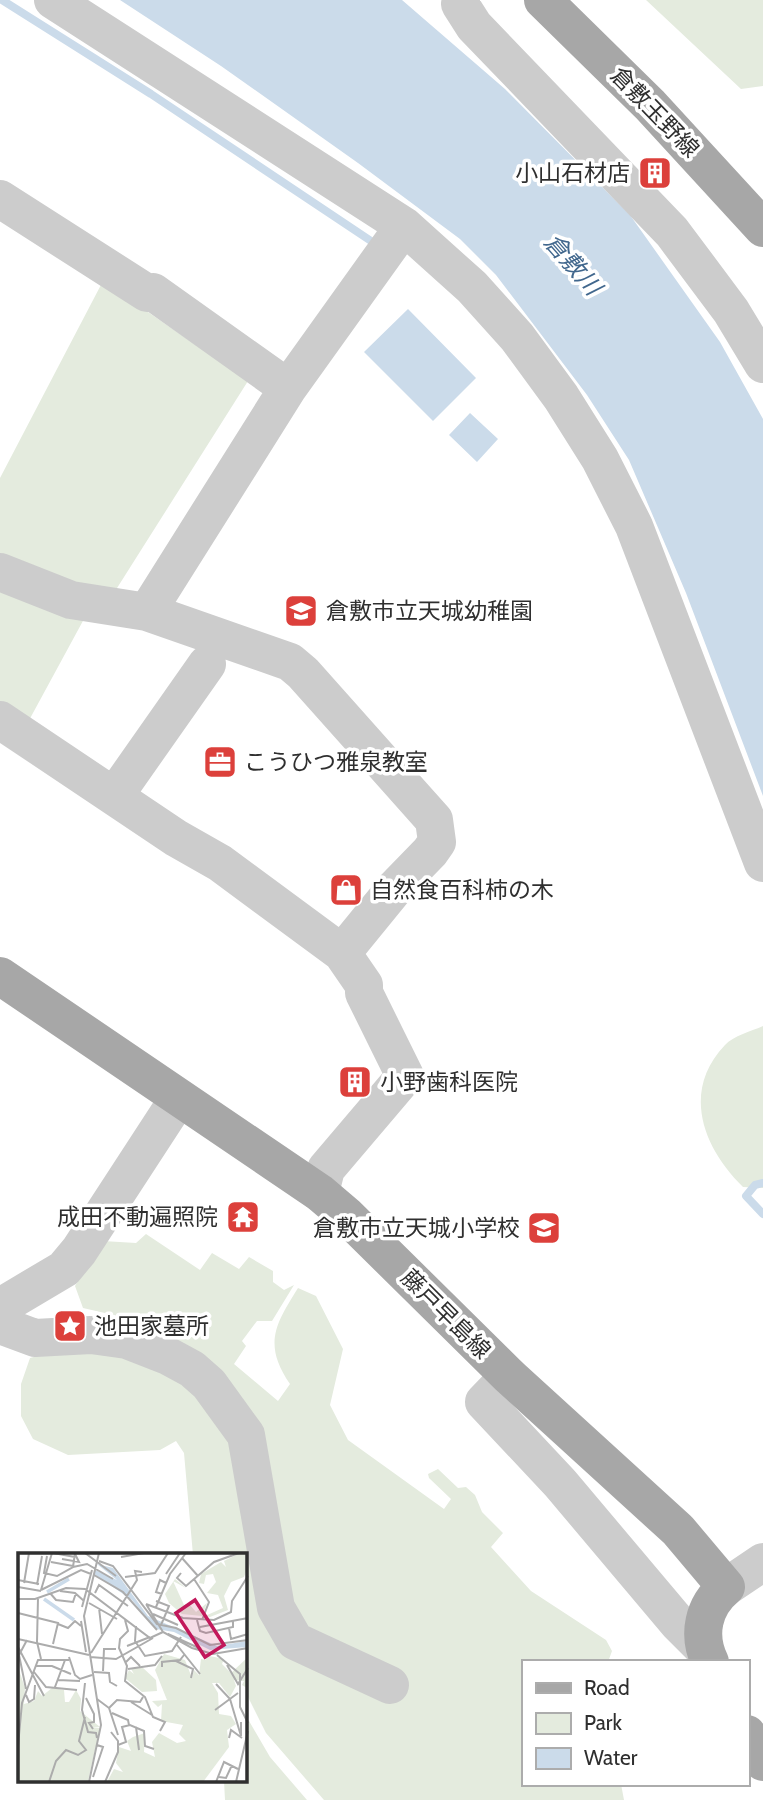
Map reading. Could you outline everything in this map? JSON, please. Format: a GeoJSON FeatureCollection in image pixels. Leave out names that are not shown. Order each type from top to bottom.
{"type":"FeatureCollection","features":[{"type":"Feature","properties":{"kind":"main road","name":"倉敷玉野線"},"geometry":{"type":"LineString","coordinates":[[543,0],[650,105],[763,228]]}},
{"type":"Feature","properties":{"kind":"main road","name":"藤戸早島線"},"geometry":{"type":"LineString","coordinates":[[0,976],[320,1193],[509,1376],[678,1530],[726,1587]]}},
{"type":"Feature","properties":{"kind":"main road"},"geometry":{"type":"LineString","coordinates":[[707,1655],[703,1630],[707,1609],[714,1597],[726,1587]]}},
{"type":"Feature","properties":{"kind":"main road"},"geometry":{"type":"LineString","coordinates":[[749,1738],[763,1762]]}},
{"type":"Feature","properties":{"kind":"street"},"geometry":{"type":"LineString","coordinates":[[53,0],[392,244],[472,288],[517,337],[561,397],[600,459],[639,538],[763,863]]}},
{"type":"Feature","properties":{"kind":"street"},"geometry":{"type":"LineString","coordinates":[[461,0],[460,4],[474,26],[672,232],[731,311],[763,364]]}},
{"type":"Feature","properties":{"kind":"street"},"geometry":{"type":"LineString","coordinates":[[0,198],[147,293],[153,292],[288,388]]}},
{"type":"Feature","properties":{"kind":"street"},"geometry":{"type":"LineString","coordinates":[[147,612],[288,388],[392,244]]}},
{"type":"Feature","properties":{"kind":"street"},"geometry":{"type":"LineString","coordinates":[[0,572],[71,600],[147,612],[290,662],[434,820],[437,842],[342,953]]}},
{"type":"Feature","properties":{"kind":"street"},"geometry":{"type":"LineString","coordinates":[[115,795],[206,664]]}},
{"type":"Feature","properties":{"kind":"street"},"geometry":{"type":"LineString","coordinates":[[0,720],[176,838],[220,863],[342,953],[364,985],[364,993],[405,1076],[326,1169],[320,1193]]}},
{"type":"Feature","properties":{"kind":"street"},"geometry":{"type":"LineString","coordinates":[[0,1307],[64,1269],[79,1251],[178,1099]]}},
{"type":"Feature","properties":{"kind":"street"},"geometry":{"type":"LineString","coordinates":[[0,1325],[35,1338],[91,1335],[127,1340],[168,1356],[192,1369],[209,1384],[246,1435],[276,1608],[295,1641],[390,1685]]}},
{"type":"Feature","properties":{"kind":"street"},"geometry":{"type":"LineString","coordinates":[[509,1376],[484,1402],[560,1483],[707,1655]]}},
{"type":"Feature","properties":{"kind":"street"},"geometry":{"type":"LineString","coordinates":[[726,1587],[763,1562]]}},
{"type":"Feature","properties":{"kind":"green space"},"geometry":{"type":"Polygon","coordinates":[[[646,0],[763,0],[763,86],[741,89],[646,0]]]}},
{"type":"Feature","properties":{"kind":"green space"},"geometry":{"type":"Polygon","coordinates":[[[103,281],[248,381],[112,596],[0,564],[0,478],[103,281]]]}},
{"type":"Feature","properties":{"kind":"green space"},"geometry":{"type":"Polygon","coordinates":[[[0,589],[84,619],[27,724],[0,709],[0,589]]]}},
{"type":"Feature","properties":{"kind":"green space"},"geometry":{"type":"Polygon","coordinates":[[[763,1026],[763,1188],[743,1187],[717,1155],[708,1137],[702,1119],[701,1100],[704,1081],[712,1063],[725,1045],[738,1036],[763,1026]]]}},
{"type":"Feature","properties":{"kind":"green space"},"geometry":{"type":"Polygon","coordinates":[[[146,1234],[200,1270],[212,1253],[239,1269],[249,1257],[273,1271],[273,1282],[284,1290],[294,1285],[272,1321],[257,1321],[242,1341],[246,1346],[234,1364],[278,1401],[290,1384],[277,1357],[275,1335],[278,1324],[298,1288],[316,1296],[343,1349],[330,1405],[348,1440],[444,1509],[451,1499],[428,1474],[438,1469],[458,1488],[466,1487],[475,1495],[482,1512],[503,1533],[491,1547],[531,1591],[606,1640],[612,1651],[609,1660],[522,1660],[522,1786],[621,1786],[624,1800],[324,1800],[266,1733],[247,1695],[247,1553],[193,1553],[184,1453],[176,1441],[160,1450],[68,1455],[33,1439],[21,1416],[21,1384],[30,1358],[91,1341],[126,1348],[174,1365],[195,1377],[239,1438],[268,1610],[285,1650],[282,1604],[268,1504],[250,1429],[206,1371],[153,1324],[83,1308],[75,1286],[103,1241],[136,1243],[146,1234]]]}},
{"type":"Feature","properties":{"kind":"green space"},"geometry":{"type":"Polygon","coordinates":[[[247,1717],[270,1757],[307,1800],[225,1800],[224,1783],[247,1783],[247,1717]]]}},
{"type":"Feature","properties":{"kind":"water","name":"倉敷川"},"geometry":{"type":"Polygon","coordinates":[[[120,0],[402,0],[505,89],[630,215],[720,342],[763,419],[763,796],[686,593],[629,460],[587,395],[496,275],[460,239],[358,163],[221,66],[120,0]]]}},
{"type":"Feature","properties":{"kind":"water"},"geometry":{"type":"Polygon","coordinates":[[[408,309],[476,378],[433,421],[364,352],[408,309]]]}},
{"type":"Feature","properties":{"kind":"water"},"geometry":{"type":"Polygon","coordinates":[[[470,413],[498,439],[477,462],[449,435],[470,413]]]}},
{"type":"Feature","properties":{"kind":"waterway"},"geometry":{"type":"LineString","coordinates":[[2,0],[151,94],[377,245]]}},
{"type":"Feature","properties":{"kind":"waterway"},"geometry":{"type":"LineString","coordinates":[[763,1183],[755,1185],[746,1196],[763,1214]]}},
{"type":"Feature","properties":{"kind":"place","name":"小山石材店"},"geometry":{"type":"Point","coordinates":[655,173]}},
{"type":"Feature","properties":{"kind":"place","name":"倉敷市立天城幼稚園"},"geometry":{"type":"Point","coordinates":[301,611]}},
{"type":"Feature","properties":{"kind":"place","name":"こうひつ雅泉教室"},"geometry":{"type":"Point","coordinates":[220,762]}},
{"type":"Feature","properties":{"kind":"place","name":"自然食百科柿の木"},"geometry":{"type":"Point","coordinates":[346,890]}},
{"type":"Feature","properties":{"kind":"place","name":"小野歯科医院"},"geometry":{"type":"Point","coordinates":[355,1082]}},
{"type":"Feature","properties":{"kind":"place","name":"成田不動遍照院"},"geometry":{"type":"Point","coordinates":[243,1217]}},
{"type":"Feature","properties":{"kind":"place","name":"倉敷市立天城小学校"},"geometry":{"type":"Point","coordinates":[544,1228]}},
{"type":"Feature","properties":{"kind":"place","name":"池田家墓所"},"geometry":{"type":"Point","coordinates":[70,1326]}}]}
